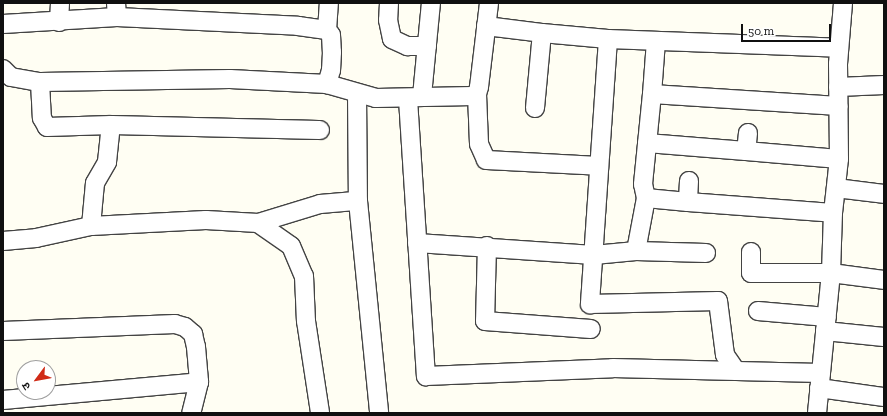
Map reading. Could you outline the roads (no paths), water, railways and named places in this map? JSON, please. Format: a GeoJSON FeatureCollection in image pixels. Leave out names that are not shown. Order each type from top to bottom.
{"type":"FeatureCollection","features":[{"type":"Feature","properties":{"kind":"street"},"geometry":{"type":"LineString","coordinates":[[59,22],[60,3]]}},
{"type":"Feature","properties":{"kind":"street"},"geometry":{"type":"LineString","coordinates":[[326,30],[330,3]]}},
{"type":"Feature","properties":{"kind":"street"},"geometry":{"type":"LineString","coordinates":[[389,3],[388,20],[392,39],[407,46],[427,46]]}},
{"type":"Feature","properties":{"kind":"street"},"geometry":{"type":"LineString","coordinates":[[431,3],[427,46],[415,98],[417,243],[426,376],[613,368],[736,371],[820,380],[884,397]]}},
{"type":"Feature","properties":{"kind":"street"},"geometry":{"type":"LineString","coordinates":[[489,3],[477,94],[479,144],[486,160],[599,166]]}},
{"type":"Feature","properties":{"kind":"street"},"geometry":{"type":"LineString","coordinates":[[816,413],[831,273],[833,213],[839,159],[839,48],[843,3]]}},
{"type":"Feature","properties":{"kind":"street"},"geometry":{"type":"LineString","coordinates":[[3,24],[59,22],[117,10],[166,11],[326,30],[331,35],[332,52],[331,70],[326,84]]}},
{"type":"Feature","properties":{"kind":"street"},"geometry":{"type":"LineString","coordinates":[[486,26],[608,39],[839,48]]}},
{"type":"Feature","properties":{"kind":"street"},"geometry":{"type":"LineString","coordinates":[[535,108],[542,33]]}},
{"type":"Feature","properties":{"kind":"street"},"geometry":{"type":"LineString","coordinates":[[608,39],[590,304],[718,300],[726,355],[736,371]]}},
{"type":"Feature","properties":{"kind":"street"},"geometry":{"type":"LineString","coordinates":[[636,251],[646,198],[643,184],[656,41]]}},
{"type":"Feature","properties":{"kind":"street"},"geometry":{"type":"LineString","coordinates":[[3,69],[11,77],[40,82],[230,79],[326,84],[376,98],[415,98],[477,94]]}},
{"type":"Feature","properties":{"kind":"street"},"geometry":{"type":"LineString","coordinates":[[40,82],[42,118],[47,127],[111,125],[320,130]]}},
{"type":"Feature","properties":{"kind":"street"},"geometry":{"type":"LineString","coordinates":[[838,87],[884,85]]}},
{"type":"Feature","properties":{"kind":"street"},"geometry":{"type":"LineString","coordinates":[[357,93],[358,201],[379,413]]}},
{"type":"Feature","properties":{"kind":"street"},"geometry":{"type":"LineString","coordinates":[[652,94],[839,106]]}},
{"type":"Feature","properties":{"kind":"street"},"geometry":{"type":"LineString","coordinates":[[91,226],[95,183],[107,162],[111,125]]}},
{"type":"Feature","properties":{"kind":"street"},"geometry":{"type":"LineString","coordinates":[[746,151],[748,133]]}},
{"type":"Feature","properties":{"kind":"street"},"geometry":{"type":"LineString","coordinates":[[647,143],[839,159]]}},
{"type":"Feature","properties":{"kind":"street"},"geometry":{"type":"LineString","coordinates":[[688,202],[689,181]]}},
{"type":"Feature","properties":{"kind":"street"},"geometry":{"type":"LineString","coordinates":[[836,188],[884,194]]}},
{"type":"Feature","properties":{"kind":"street"},"geometry":{"type":"LineString","coordinates":[[646,198],[833,213]]}},
{"type":"Feature","properties":{"kind":"street"},"geometry":{"type":"LineString","coordinates":[[3,241],[36,238],[91,226],[206,220],[258,223],[320,204],[358,201]]}},
{"type":"Feature","properties":{"kind":"street"},"geometry":{"type":"LineString","coordinates":[[258,223],[291,246],[304,276],[306,321],[320,413]]}},
{"type":"Feature","properties":{"kind":"street"},"geometry":{"type":"LineString","coordinates":[[417,243],[488,246],[594,255],[636,251],[706,253]]}},
{"type":"Feature","properties":{"kind":"street"},"geometry":{"type":"LineString","coordinates":[[488,246],[485,321],[591,329]]}},
{"type":"Feature","properties":{"kind":"street"},"geometry":{"type":"LineString","coordinates":[[751,252],[751,273],[831,273],[884,280]]}},
{"type":"Feature","properties":{"kind":"street"},"geometry":{"type":"LineString","coordinates":[[758,311],[884,337]]}},
{"type":"Feature","properties":{"kind":"street"},"geometry":{"type":"LineString","coordinates":[[3,331],[176,324],[185,327],[193,334],[199,382],[191,413]]}},
{"type":"Feature","properties":{"kind":"street"},"geometry":{"type":"LineString","coordinates":[[3,400],[22,406],[199,382]]}}]}
